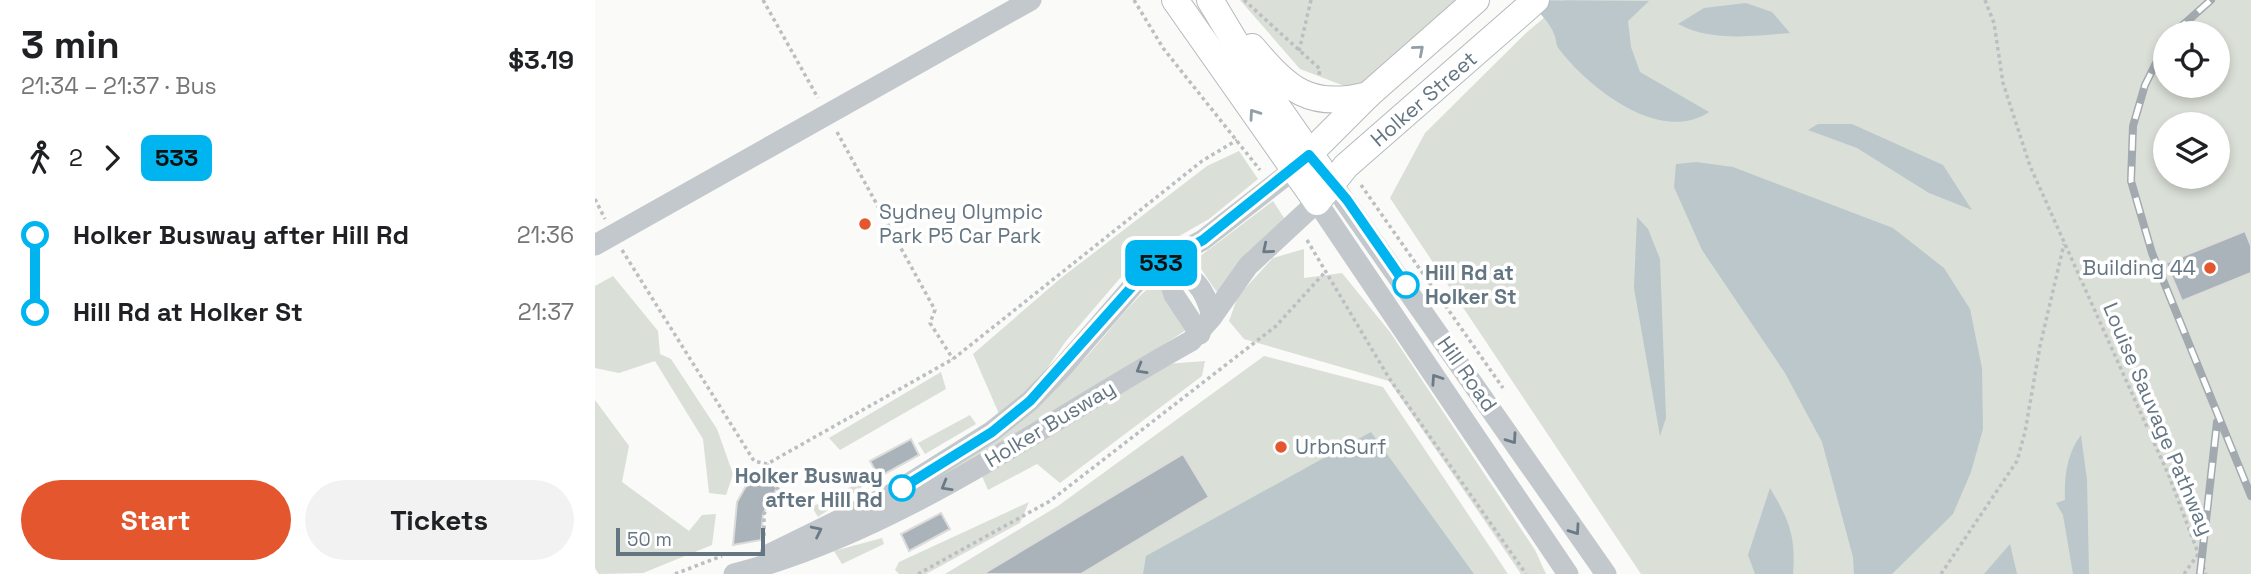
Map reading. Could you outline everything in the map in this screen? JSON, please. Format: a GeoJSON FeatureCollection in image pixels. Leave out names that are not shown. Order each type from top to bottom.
{"type":"FeatureCollection","features":[{"type":"Feature","properties":{"kind":"main road","name":"Hill Road"},"geometry":{"type":"LineString","coordinates":[[1175,0],[1324,193]]}},
{"type":"Feature","properties":{"kind":"main road","name":"Hill Road"},"geometry":{"type":"LineString","coordinates":[[1212,0],[1301,162]]}},
{"type":"Feature","properties":{"kind":"main road"},"geometry":{"type":"LineString","coordinates":[[1212,0],[1268,65],[1296,92],[1330,100],[1368,95]]}},
{"type":"Feature","properties":{"kind":"main road","name":"Holker Street"},"geometry":{"type":"LineString","coordinates":[[1301,162],[1368,95],[1476,0]]}},
{"type":"Feature","properties":{"kind":"main road","name":"Holker Street"},"geometry":{"type":"LineString","coordinates":[[1324,193],[1346,166],[1532,4]]}},
{"type":"Feature","properties":{"kind":"street"},"geometry":{"type":"LineString","coordinates":[[604,240],[1031,0]]}},
{"type":"Feature","properties":{"kind":"street","name":"Holker Busway"},"geometry":{"type":"LineString","coordinates":[[731,568],[894,493],[992,432],[1030,401],[1062,368],[1141,275],[1203,240],[1301,162]]}},
{"type":"Feature","properties":{"kind":"street","name":"Holker Busway"},"geometry":{"type":"LineString","coordinates":[[731,568],[820,548],[911,506],[1206,326],[1248,266],[1324,193]]}},
{"type":"Feature","properties":{"kind":"street","name":"Hill Road"},"geometry":{"type":"LineString","coordinates":[[1324,193],[1568,574]]}},
{"type":"Feature","properties":{"kind":"street","name":"Hill Road"},"geometry":{"type":"LineString","coordinates":[[1324,193],[1606,574]]}},
{"type":"Feature","properties":{"kind":"street"},"geometry":{"type":"LineString","coordinates":[[1164,262],[1195,278],[1202,286],[1206,326]]}},
{"type":"Feature","properties":{"kind":"street"},"geometry":{"type":"LineString","coordinates":[[1164,262],[1174,295],[1206,326]]}},
{"type":"Feature","properties":{"kind":"path"},"geometry":{"type":"LineString","coordinates":[[764,0],[935,310],[930,323],[953,359]]}},
{"type":"Feature","properties":{"kind":"path"},"geometry":{"type":"LineString","coordinates":[[1134,0],[1163,48],[1254,162]]}},
{"type":"Feature","properties":{"kind":"path"},"geometry":{"type":"LineString","coordinates":[[1300,51],[1311,0]]}},
{"type":"Feature","properties":{"kind":"path","name":"Louise Sauvage Pathway"},"geometry":{"type":"LineString","coordinates":[[1985,0],[1994,23],[2003,83],[2014,124],[2169,476],[2206,574]]}},
{"type":"Feature","properties":{"kind":"path"},"geometry":{"type":"LineString","coordinates":[[595,199],[604,240],[754,461],[767,464],[953,359],[1202,161],[1237,140]]}},
{"type":"Feature","properties":{"kind":"path"},"geometry":{"type":"LineString","coordinates":[[1941,574],[2017,461],[2025,432],[2042,334],[2065,243]]}},
{"type":"Feature","properties":{"kind":"path"},"geometry":{"type":"LineString","coordinates":[[1314,250],[1389,378],[1526,574]]}},
{"type":"Feature","properties":{"kind":"path"},"geometry":{"type":"LineString","coordinates":[[918,574],[1050,501],[1276,326],[1326,271]]}},
{"type":"Feature","properties":{"kind":"path"},"geometry":{"type":"LineString","coordinates":[[761,542],[764,514],[779,486],[767,464]]}},
{"type":"Feature","properties":{"kind":"path"},"geometry":{"type":"LineString","coordinates":[[2183,574],[2199,553]]}},
{"type":"Feature","properties":{"kind":"path"},"geometry":{"type":"LineString","coordinates":[[675,574],[731,568]]}},
{"type":"Feature","properties":{"kind":"shaded area"},"geometry":{"type":"Polygon","coordinates":[[[1240,0],[1467,0],[1368,95],[1300,69],[1240,0]]]}},
{"type":"Feature","properties":{"kind":"shaded area"},"geometry":{"type":"Polygon","coordinates":[[[1528,0],[1649,1],[1628,21],[1631,47],[1640,72],[1709,112],[1690,120],[1669,121],[1648,117],[1627,107],[1588,80],[1572,64],[1558,47],[1549,25],[1528,0]]]}},
{"type":"Feature","properties":{"kind":"shaded area"},"geometry":{"type":"Polygon","coordinates":[[[1565,0],[2251,0],[2251,574],[1641,574],[1390,198],[1425,133],[1526,33],[1565,0]]]}},
{"type":"Feature","properties":{"kind":"shaded area"},"geometry":{"type":"Polygon","coordinates":[[[1746,3],[1772,12],[1790,33],[1718,36],[1678,24],[1704,8],[1746,3]]]}},
{"type":"Feature","properties":{"kind":"shaded area"},"geometry":{"type":"Polygon","coordinates":[[[1818,124],[1852,124],[1943,165],[1972,210],[1929,193],[1857,148],[1808,130],[1818,124]]]}},
{"type":"Feature","properties":{"kind":"shaded area"},"geometry":{"type":"Polygon","coordinates":[[[1239,151],[1258,179],[1209,219],[1134,262],[1066,341],[1030,393],[1000,416],[973,354],[1061,278],[1207,166],[1239,151]]]}},
{"type":"Feature","properties":{"kind":"shaded area"},"geometry":{"type":"Polygon","coordinates":[[[1696,162],[1733,167],[1893,228],[1944,268],[1970,309],[1982,368],[1983,429],[1971,472],[1953,514],[1892,574],[1854,574],[1853,557],[1822,442],[1785,373],[1702,250],[1674,187],[1676,164],[1696,162]]]}},
{"type":"Feature","properties":{"kind":"shaded area"},"geometry":{"type":"Polygon","coordinates":[[[1273,201],[1286,221],[1218,292],[1216,291],[1195,260],[1273,201]]]}},
{"type":"Feature","properties":{"kind":"shaded area"},"geometry":{"type":"Polygon","coordinates":[[[1637,217],[1648,229],[1660,259],[1666,418],[1660,436],[1634,288],[1637,217]]]}},
{"type":"Feature","properties":{"kind":"shaded area"},"geometry":{"type":"Polygon","coordinates":[[[1304,249],[1304,278],[1342,273],[1390,332],[1535,550],[1546,574],[1521,574],[1389,381],[1244,339],[1229,321],[1238,296],[1273,258],[1304,249]]]}},
{"type":"Feature","properties":{"kind":"shaded area"},"geometry":{"type":"Polygon","coordinates":[[[613,276],[658,331],[660,354],[671,359],[717,429],[733,474],[726,495],[709,493],[703,439],[655,361],[619,373],[595,368],[595,286],[613,276]]]}},
{"type":"Feature","properties":{"kind":"shaded area"},"geometry":{"type":"Polygon","coordinates":[[[1161,281],[1186,330],[1004,445],[889,503],[1038,399],[1091,352],[1143,293],[1161,281]]]}},
{"type":"Feature","properties":{"kind":"shaded area","name":"UrbnSurf"},"geometry":{"type":"Polygon","coordinates":[[[1264,356],[1383,387],[1508,574],[945,574],[1058,506],[1264,356]]]}},
{"type":"Feature","properties":{"kind":"shaded area"},"geometry":{"type":"Polygon","coordinates":[[[1205,361],[1202,376],[1060,483],[1037,464],[988,490],[982,476],[1166,364],[1205,361]]]}},
{"type":"Feature","properties":{"kind":"shaded area"},"geometry":{"type":"Polygon","coordinates":[[[941,372],[946,389],[840,450],[829,438],[941,372]]]}},
{"type":"Feature","properties":{"kind":"shaded area"},"geometry":{"type":"Polygon","coordinates":[[[595,400],[629,446],[622,482],[689,531],[702,515],[716,514],[712,545],[643,573],[599,574],[595,568],[595,400]]]}},
{"type":"Feature","properties":{"kind":"shaded area"},"geometry":{"type":"Polygon","coordinates":[[[970,415],[976,424],[925,454],[918,443],[970,415]]]}},
{"type":"Feature","properties":{"kind":"shaded area"},"geometry":{"type":"Polygon","coordinates":[[[1371,432],[1474,574],[1143,574],[1146,556],[1371,432]]]}},
{"type":"Feature","properties":{"kind":"shaded area"},"geometry":{"type":"Polygon","coordinates":[[[2081,435],[2087,480],[2089,574],[2073,574],[2063,515],[2056,503],[2065,500],[2067,466],[2081,435]]]}},
{"type":"Feature","properties":{"kind":"shaded area"},"geometry":{"type":"Polygon","coordinates":[[[858,483],[862,487],[818,517],[812,507],[858,483]]]}},
{"type":"Feature","properties":{"kind":"shaded area"},"geometry":{"type":"Polygon","coordinates":[[[1770,488],[1790,529],[1793,574],[1755,574],[1748,555],[1770,488]]]}},
{"type":"Feature","properties":{"kind":"shaded area"},"geometry":{"type":"Polygon","coordinates":[[[1029,502],[1020,523],[926,574],[899,574],[895,570],[899,562],[1029,502]]]}},
{"type":"Feature","properties":{"kind":"shaded area"},"geometry":{"type":"Polygon","coordinates":[[[882,538],[884,544],[842,564],[834,551],[882,538]]]}},
{"type":"Feature","properties":{"kind":"shaded area"},"geometry":{"type":"Polygon","coordinates":[[[2010,544],[2017,574],[1984,574],[2010,544]]]}},
{"type":"Feature","properties":{"kind":"building","name":"Building 44"},"geometry":{"type":"Polygon","coordinates":[[[2245,231],[2251,246],[2251,273],[2182,301],[2166,263],[2245,231]]]}},
{"type":"Feature","properties":{"kind":"building"},"geometry":{"type":"Polygon","coordinates":[[[911,439],[919,455],[879,477],[870,461],[911,439]]]}},
{"type":"Feature","properties":{"kind":"building"},"geometry":{"type":"Polygon","coordinates":[[[1183,454],[1209,497],[1081,574],[983,574],[1183,454]]]}},
{"type":"Feature","properties":{"kind":"building"},"geometry":{"type":"Polygon","coordinates":[[[755,470],[777,488],[763,514],[761,540],[733,545],[737,502],[755,470]]]}},
{"type":"Feature","properties":{"kind":"building"},"geometry":{"type":"Polygon","coordinates":[[[941,513],[950,529],[909,551],[901,534],[941,513]]]}},
{"type":"Feature","properties":{"kind":"railway"},"geometry":{"type":"LineString","coordinates":[[2187,21],[2211,0]]}},
{"type":"Feature","properties":{"kind":"railway"},"geometry":{"type":"LineString","coordinates":[[2153,69],[2145,85],[2133,126],[2131,181],[2152,253],[2251,496]]}},
{"type":"Feature","properties":{"kind":"railway"},"geometry":{"type":"LineString","coordinates":[[2200,574],[2217,422]]}},
{"type":"Feature","properties":{"kind":"bus line","name":"533"},"geometry":{"type":"LineString","coordinates":[[902,488],[992,432],[1030,401],[1062,368],[1141,275],[1203,240],[1272,188],[1309,155],[1347,200],[1406,285]]}},
{"type":"Feature","properties":{"kind":"place","name":"Sydney Olympic Park P5 Car Park"},"geometry":{"type":"Point","coordinates":[865,224]}},
{"type":"Feature","properties":{"kind":"place","name":"Building 44"},"geometry":{"type":"Point","coordinates":[2210,268]}},
{"type":"Feature","properties":{"kind":"place","name":"Hill Rd at Holker St"},"geometry":{"type":"Point","coordinates":[1406,285]}},
{"type":"Feature","properties":{"kind":"place","name":"UrbnSurf"},"geometry":{"type":"Point","coordinates":[1281,447]}},
{"type":"Feature","properties":{"kind":"place","name":"Holker Busway after Hill Rd"},"geometry":{"type":"Point","coordinates":[902,488]}}]}
